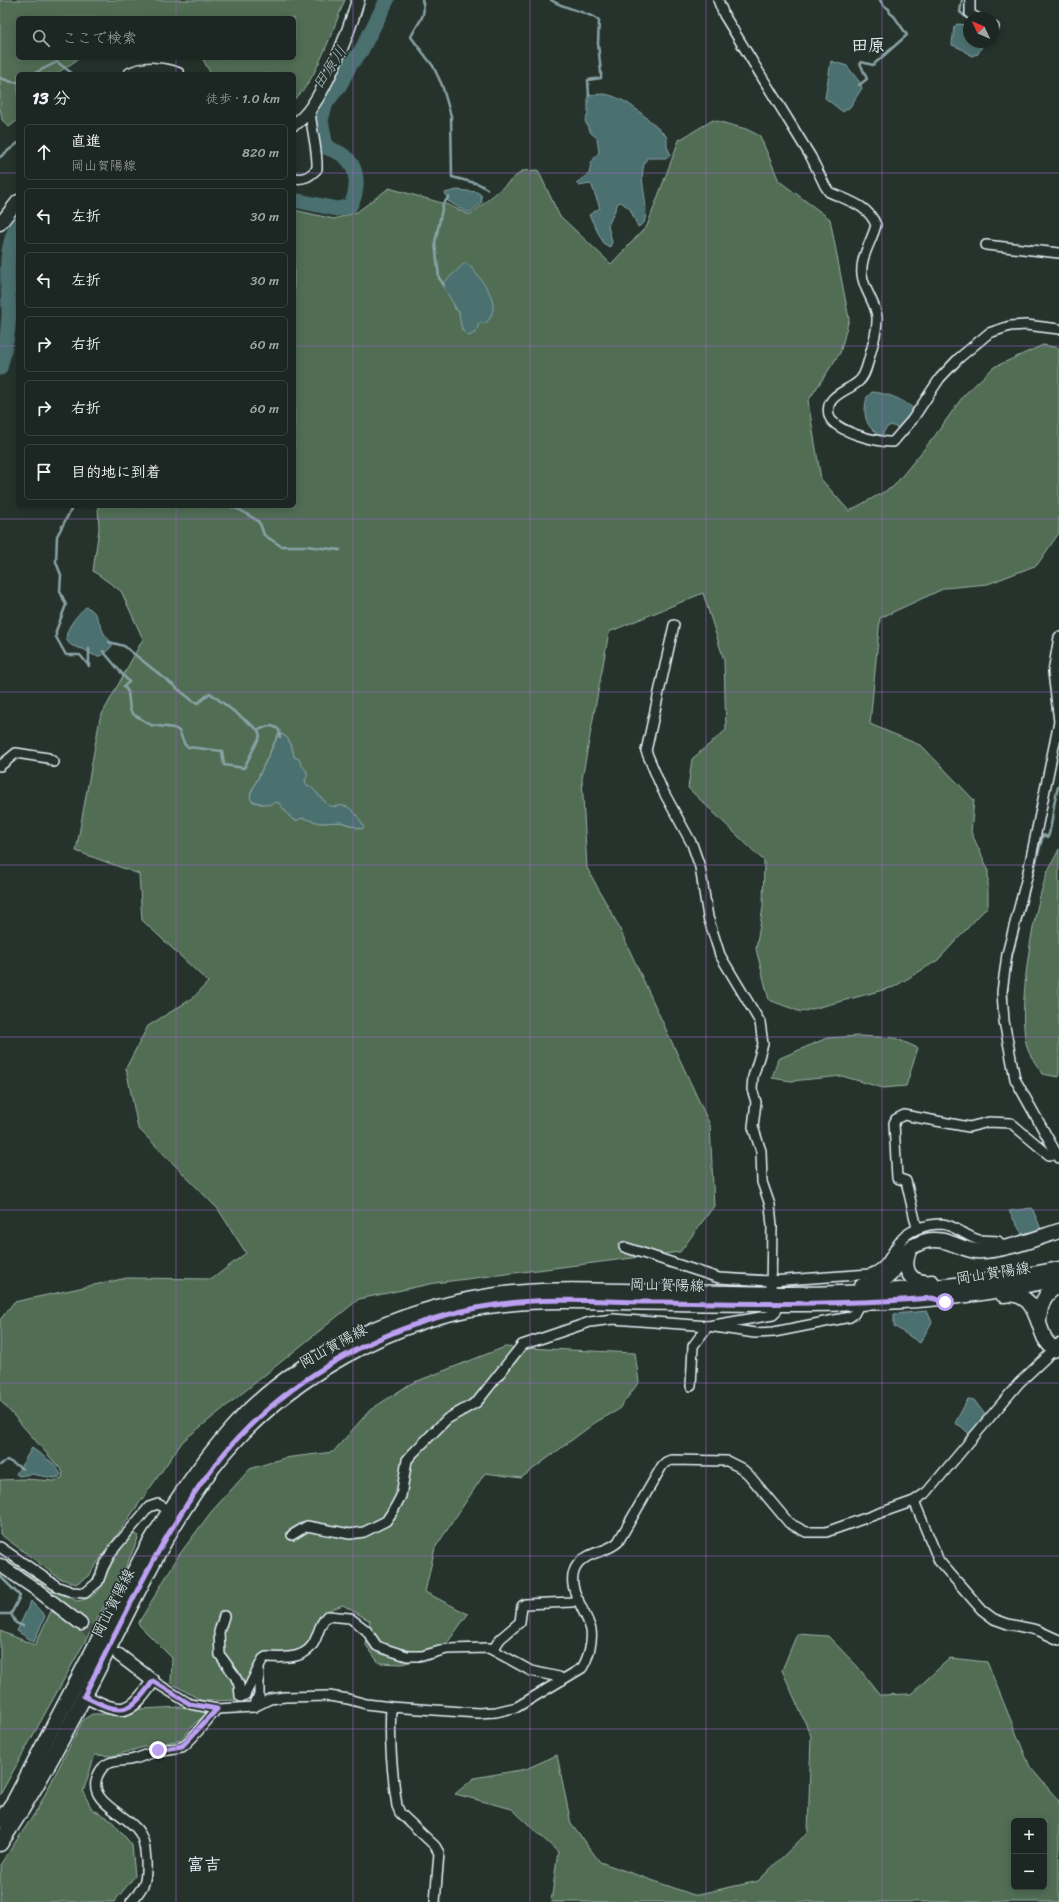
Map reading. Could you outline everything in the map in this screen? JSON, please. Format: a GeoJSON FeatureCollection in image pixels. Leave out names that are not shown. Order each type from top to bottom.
{"type":"FeatureCollection","features":[{"type":"Feature","properties":{"kind":"main road","name":"岡山賀陽線"},"geometry":{"type":"LineString","coordinates":[[775,1293],[822,1287],[874,1284],[886,1279],[902,1255],[927,1241],[939,1240],[976,1250],[991,1250],[1059,1231]]}},
{"type":"Feature","properties":{"kind":"main road","name":"岡山賀陽線"},"geometry":{"type":"LineString","coordinates":[[910,1250],[905,1267],[907,1272],[914,1280],[927,1282],[1000,1273],[1022,1276]]}},
{"type":"Feature","properties":{"kind":"main road","name":"岡山賀陽線"},"geometry":{"type":"LineString","coordinates":[[0,1844],[18,1818],[84,1696],[160,1548],[181,1512],[216,1464],[253,1423],[293,1389],[332,1362],[367,1344],[419,1324],[454,1313],[502,1304],[775,1293],[889,1291],[964,1284],[1059,1269]]}},
{"type":"Feature","properties":{"kind":"main road","name":"岡山賀陽線"},"geometry":{"type":"LineString","coordinates":[[0,1821],[14,1801],[146,1548],[203,1461],[244,1416],[284,1382],[330,1351],[371,1330],[452,1303],[521,1292],[568,1290],[775,1293],[860,1303],[932,1298],[997,1290],[1059,1279]]}},
{"type":"Feature","properties":{"kind":"main road","name":"岡山賀陽線"},"geometry":{"type":"LineString","coordinates":[[1039,1320],[1044,1297],[1050,1290],[1059,1286]]}},
{"type":"Feature","properties":{"kind":"main road","name":"岡山賀陽線"},"geometry":{"type":"LineString","coordinates":[[932,1298],[945,1302],[1007,1294],[1019,1295],[1030,1303],[1039,1320],[1045,1339],[1056,1348]]}},
{"type":"Feature","properties":{"kind":"street"},"geometry":{"type":"LineString","coordinates":[[296,123],[310,109],[335,63],[358,0]]}},
{"type":"Feature","properties":{"kind":"street"},"geometry":{"type":"LineString","coordinates":[[718,0],[724,15],[811,157],[824,186],[829,192],[867,210],[873,217],[876,225],[862,262],[862,275],[877,317],[876,331],[867,369],[859,381],[840,392],[835,397],[830,404],[828,413],[830,420],[841,429],[856,434],[893,442],[912,420],[940,378],[965,353],[989,334],[998,329],[1010,326],[1032,325],[1059,329]]}},
{"type":"Feature","properties":{"kind":"street"},"geometry":{"type":"LineString","coordinates":[[970,0],[970,12]]}},
{"type":"Feature","properties":{"kind":"street"},"geometry":{"type":"LineString","coordinates":[[138,72],[149,69],[163,69],[172,72]]}},
{"type":"Feature","properties":{"kind":"street"},"geometry":{"type":"LineString","coordinates":[[296,178],[305,178],[317,169],[317,155],[310,124],[310,109]]}},
{"type":"Feature","properties":{"kind":"street"},"geometry":{"type":"LineString","coordinates":[[0,224],[16,204]]}},
{"type":"Feature","properties":{"kind":"street"},"geometry":{"type":"LineString","coordinates":[[986,245],[1059,254]]}},
{"type":"Feature","properties":{"kind":"street"},"geometry":{"type":"LineString","coordinates":[[674,625],[646,751],[662,789],[692,844],[700,867],[708,918],[720,955],[760,1022],[762,1044],[753,1077],[752,1090],[756,1102],[754,1127],[761,1151],[762,1182],[770,1205],[776,1312],[773,1315],[708,1326],[693,1346],[691,1386]]}},
{"type":"Feature","properties":{"kind":"street"},"geometry":{"type":"LineString","coordinates":[[1058,1156],[1015,1079],[1004,1021],[1002,992],[1007,954],[1026,877],[1059,722],[1053,672],[1059,637]]}},
{"type":"Feature","properties":{"kind":"street"},"geometry":{"type":"LineString","coordinates":[[0,766],[16,753],[48,758],[54,762]]}},
{"type":"Feature","properties":{"kind":"street"},"geometry":{"type":"LineString","coordinates":[[917,1228],[906,1181],[897,1178],[894,1123],[896,1119],[904,1115],[969,1127],[989,1122],[1012,1123],[1049,1155],[1058,1156]]}},
{"type":"Feature","properties":{"kind":"street"},"geometry":{"type":"LineString","coordinates":[[624,1247],[719,1278],[775,1293],[870,1274],[880,1270],[888,1262],[899,1243],[917,1228],[943,1224],[978,1240],[998,1241],[1002,1247]]}},
{"type":"Feature","properties":{"kind":"street"},"geometry":{"type":"LineString","coordinates":[[292,1535],[307,1526],[350,1534],[364,1532],[386,1521],[394,1511],[401,1496],[408,1460],[413,1453],[436,1427],[477,1402],[522,1345],[590,1322],[613,1319],[708,1326],[754,1333],[774,1332],[850,1317],[854,1314],[860,1303]]}},
{"type":"Feature","properties":{"kind":"street"},"geometry":{"type":"LineString","coordinates":[[119,1654],[153,1681],[190,1704],[217,1709],[254,1707],[270,1699],[299,1696],[329,1696],[391,1707],[478,1713],[496,1712],[517,1707],[582,1668],[586,1662],[592,1635],[573,1582],[574,1572],[577,1565],[584,1557],[614,1546],[618,1542],[662,1466],[666,1462],[671,1460],[727,1461],[733,1463],[748,1474],[789,1523],[806,1532],[826,1532],[914,1501],[927,1492],[1019,1383],[1056,1348]]}},
{"type":"Feature","properties":{"kind":"street"},"geometry":{"type":"LineString","coordinates":[[914,1501],[939,1560],[982,1610],[994,1619],[1008,1624],[1038,1630],[1059,1640]]}},
{"type":"Feature","properties":{"kind":"street"},"geometry":{"type":"LineString","coordinates":[[0,1547],[58,1587],[72,1592],[84,1593],[98,1582],[103,1568],[112,1551],[149,1507],[158,1504],[170,1510]]}},
{"type":"Feature","properties":{"kind":"street"},"geometry":{"type":"LineString","coordinates":[[0,1565],[37,1590],[81,1624]]}},
{"type":"Feature","properties":{"kind":"street"},"geometry":{"type":"LineString","coordinates":[[494,1650],[500,1639],[520,1622],[522,1606],[525,1604],[572,1602],[578,1599]]}},
{"type":"Feature","properties":{"kind":"street"},"geometry":{"type":"LineString","coordinates":[[224,1616],[219,1632],[220,1655],[235,1676],[239,1685],[240,1696],[245,1695],[261,1661],[266,1657],[287,1659],[307,1651],[314,1645],[323,1620],[327,1616],[333,1615],[350,1618],[366,1630],[378,1646],[384,1650],[407,1656],[422,1656],[447,1649],[489,1648],[530,1671],[562,1680]]}},
{"type":"Feature","properties":{"kind":"street"},"geometry":{"type":"LineString","coordinates":[[254,1707],[255,1701],[259,1696],[260,1682],[258,1667]]}},
{"type":"Feature","properties":{"kind":"street"},"geometry":{"type":"LineString","coordinates":[[84,1696],[110,1708],[125,1708],[132,1706],[140,1700],[153,1681]]}},
{"type":"Feature","properties":{"kind":"street"},"geometry":{"type":"LineString","coordinates":[[391,1707],[389,1734],[391,1763],[397,1806],[400,1813],[435,1846],[439,1853],[435,1902]]}},
{"type":"Feature","properties":{"kind":"street"},"geometry":{"type":"LineString","coordinates":[[131,1902],[142,1889],[146,1880],[145,1847],[140,1832],[128,1820],[103,1802],[98,1795],[96,1784],[98,1775],[105,1766],[114,1760],[133,1759],[158,1750],[182,1746],[217,1709]]}},
{"type":"Feature","properties":{"kind":"green space"},"geometry":{"type":"Polygon","coordinates":[[[0,0],[345,0],[323,54],[309,82],[296,97],[296,72],[210,72],[203,60],[296,60],[296,16],[16,16],[16,60],[77,60],[59,72],[16,72],[16,122],[9,127],[2,120],[0,107],[0,0]]]}},
{"type":"Feature","properties":{"kind":"green space"},"geometry":{"type":"Polygon","coordinates":[[[713,120],[746,129],[760,136],[779,181],[830,219],[849,319],[840,353],[808,401],[821,479],[849,511],[893,487],[934,437],[964,395],[994,367],[1043,345],[1059,348],[1059,533],[1037,565],[988,584],[945,588],[880,618],[870,724],[922,746],[974,800],[971,832],[988,869],[988,906],[938,960],[894,987],[801,1012],[769,1000],[756,949],[763,907],[764,861],[688,788],[692,759],[726,730],[724,660],[703,593],[609,632],[582,779],[587,868],[617,923],[710,1125],[714,1206],[680,1252],[435,1283],[359,1299],[183,1441],[88,1576],[76,1584],[59,1578],[0,1534],[0,1480],[24,1479],[54,1481],[62,1478],[63,1472],[0,1400],[0,1320],[14,1302],[127,1278],[212,1279],[246,1253],[218,1209],[138,1128],[126,1068],[148,1026],[193,998],[208,982],[142,920],[139,874],[76,851],[100,718],[143,639],[121,591],[93,571],[99,529],[98,508],[296,508],[296,210],[334,219],[357,212],[389,188],[449,205],[467,214],[471,214],[522,171],[538,170],[559,215],[611,264],[647,226],[679,140],[713,120]],[[454,304],[455,309],[459,312],[462,330],[477,326],[482,322],[454,304]],[[278,734],[251,793],[252,801],[261,804],[278,802],[292,819],[306,818],[320,823],[340,822],[362,829],[344,806],[331,807],[310,786],[306,785],[305,780],[307,772],[294,757],[290,742],[282,734],[278,734]]]}},
{"type":"Feature","properties":{"kind":"green space"},"geometry":{"type":"Polygon","coordinates":[[[1059,849],[1059,1077],[1042,1074],[1031,1056],[1028,1050],[1025,1034],[1024,1013],[1027,964],[1036,914],[1046,876],[1059,849]]]}},
{"type":"Feature","properties":{"kind":"green space"},"geometry":{"type":"Polygon","coordinates":[[[859,1036],[895,1038],[918,1048],[906,1086],[883,1088],[842,1076],[791,1081],[772,1078],[778,1059],[827,1038],[859,1036]]]}},
{"type":"Feature","properties":{"kind":"green space"},"geometry":{"type":"Polygon","coordinates":[[[505,1347],[635,1353],[639,1382],[618,1410],[596,1422],[521,1478],[485,1473],[435,1548],[425,1592],[468,1614],[439,1654],[402,1664],[379,1663],[366,1645],[370,1621],[343,1605],[324,1612],[317,1638],[301,1653],[268,1659],[245,1700],[202,1701],[171,1683],[172,1658],[138,1624],[179,1555],[211,1512],[250,1469],[284,1458],[333,1452],[370,1410],[410,1384],[505,1347]]]}},
{"type":"Feature","properties":{"kind":"green space"},"geometry":{"type":"Polygon","coordinates":[[[133,1533],[139,1536],[125,1569],[0,1795],[0,1631],[35,1645],[51,1611],[81,1628],[3,1561],[8,1560],[76,1601],[92,1596],[97,1592],[113,1561],[133,1533]]]}},
{"type":"Feature","properties":{"kind":"green space"},"geometry":{"type":"Polygon","coordinates":[[[797,1634],[828,1636],[858,1667],[880,1695],[911,1694],[950,1658],[987,1662],[1030,1767],[1059,1801],[1059,1902],[551,1902],[558,1852],[512,1809],[455,1794],[474,1778],[526,1769],[557,1755],[571,1824],[600,1862],[694,1895],[758,1881],[808,1832],[811,1736],[782,1670],[797,1634]]]}},
{"type":"Feature","properties":{"kind":"green space"},"geometry":{"type":"Polygon","coordinates":[[[181,1707],[210,1712],[195,1723],[181,1740],[144,1747],[113,1756],[95,1755],[83,1792],[92,1809],[110,1819],[132,1845],[135,1876],[114,1902],[0,1902],[0,1865],[37,1810],[83,1720],[92,1714],[124,1714],[139,1709],[181,1707]]]}},
{"type":"Feature","properties":{"kind":"water"},"geometry":{"type":"Polygon","coordinates":[[[957,24],[963,24],[963,48],[981,48],[978,54],[971,56],[964,50],[952,45],[954,27],[957,24]]]}},
{"type":"Feature","properties":{"kind":"water"},"geometry":{"type":"Polygon","coordinates":[[[831,61],[847,66],[861,84],[862,88],[850,107],[843,112],[825,98],[831,61]]]}},
{"type":"Feature","properties":{"kind":"water"},"geometry":{"type":"Polygon","coordinates":[[[604,94],[622,100],[646,117],[667,137],[667,147],[671,155],[668,158],[647,158],[642,174],[646,207],[644,223],[638,227],[630,209],[621,202],[618,203],[608,226],[612,242],[610,247],[604,244],[589,215],[600,208],[592,186],[590,184],[579,186],[576,183],[589,174],[591,163],[599,152],[597,138],[591,133],[585,121],[588,114],[588,95],[604,94]]]}},
{"type":"Feature","properties":{"kind":"water"},"geometry":{"type":"Polygon","coordinates":[[[457,190],[477,192],[481,195],[482,202],[471,212],[466,212],[448,201],[445,193],[457,190]]]}},
{"type":"Feature","properties":{"kind":"water"},"geometry":{"type":"Polygon","coordinates":[[[465,263],[468,264],[479,277],[489,292],[493,308],[486,323],[479,323],[476,332],[469,336],[462,329],[459,312],[442,284],[465,263]]]}},
{"type":"Feature","properties":{"kind":"water"},"geometry":{"type":"Polygon","coordinates":[[[872,392],[899,399],[914,409],[913,412],[901,427],[898,428],[891,425],[886,428],[882,435],[879,435],[870,427],[865,413],[867,397],[872,392]]]}},
{"type":"Feature","properties":{"kind":"water"},"geometry":{"type":"Polygon","coordinates":[[[86,607],[93,611],[96,615],[105,635],[112,644],[112,646],[105,653],[99,656],[72,646],[67,641],[66,636],[74,619],[86,607]]]}},
{"type":"Feature","properties":{"kind":"water"},"geometry":{"type":"Polygon","coordinates":[[[279,734],[288,739],[294,757],[299,759],[307,772],[307,777],[305,780],[306,785],[310,786],[328,805],[344,806],[350,809],[356,814],[364,827],[362,829],[341,822],[320,823],[302,818],[296,821],[292,819],[278,802],[268,805],[252,801],[250,798],[251,793],[279,734]]]}},
{"type":"Feature","properties":{"kind":"water"},"geometry":{"type":"Polygon","coordinates":[[[1032,1208],[1041,1229],[1031,1233],[1022,1234],[1009,1211],[1032,1208]]]}},
{"type":"Feature","properties":{"kind":"water"},"geometry":{"type":"Polygon","coordinates":[[[927,1311],[932,1322],[920,1343],[894,1326],[894,1314],[927,1311]]]}},
{"type":"Feature","properties":{"kind":"water"},"geometry":{"type":"Polygon","coordinates":[[[968,1399],[974,1400],[986,1416],[969,1434],[955,1423],[968,1399]]]}},
{"type":"Feature","properties":{"kind":"water"},"geometry":{"type":"Polygon","coordinates":[[[32,1448],[53,1463],[61,1474],[59,1477],[54,1478],[31,1474],[19,1476],[16,1474],[32,1448]]]}},
{"type":"Feature","properties":{"kind":"water"},"geometry":{"type":"Polygon","coordinates":[[[31,1601],[45,1616],[34,1642],[17,1631],[31,1601]]]}},
{"type":"Feature","properties":{"kind":"waterway","name":"田原川"},"geometry":{"type":"LineString","coordinates":[[296,200],[337,209],[350,206],[353,200],[356,186],[353,166],[344,156],[326,147],[321,120],[326,103],[340,85],[350,65],[361,51],[387,0]]}},
{"type":"Feature","properties":{"kind":"waterway"},"geometry":{"type":"LineString","coordinates":[[422,0],[424,11],[423,15],[411,37],[433,66],[442,85],[451,116],[452,177],[479,184],[487,189]]}},
{"type":"Feature","properties":{"kind":"waterway"},"geometry":{"type":"LineString","coordinates":[[551,0],[563,6],[590,15],[599,21],[598,43],[601,78],[588,80],[589,96]]}},
{"type":"Feature","properties":{"kind":"waterway"},"geometry":{"type":"LineString","coordinates":[[859,85],[867,79],[860,63],[873,65],[907,35],[894,16],[890,13],[889,9],[883,5],[880,0]]}},
{"type":"Feature","properties":{"kind":"waterway"},"geometry":{"type":"LineString","coordinates":[[962,0],[960,12],[963,15]]}},
{"type":"Feature","properties":{"kind":"waterway"},"geometry":{"type":"LineString","coordinates":[[37,72],[57,62],[70,72]]}},
{"type":"Feature","properties":{"kind":"waterway"},"geometry":{"type":"LineString","coordinates":[[0,78],[16,82]]}},
{"type":"Feature","properties":{"kind":"waterway"},"geometry":{"type":"LineString","coordinates":[[0,157],[16,145]]}},
{"type":"Feature","properties":{"kind":"waterway"},"geometry":{"type":"LineString","coordinates":[[444,285],[439,278],[435,243],[443,204],[449,197]]}},
{"type":"Feature","properties":{"kind":"waterway","name":"田原川"},"geometry":{"type":"LineString","coordinates":[[0,368],[9,322],[8,258],[16,228]]}},
{"type":"Feature","properties":{"kind":"waterway"},"geometry":{"type":"LineString","coordinates":[[72,508],[57,536],[56,562],[61,575],[60,591],[66,605],[56,631],[56,637],[66,655],[80,655],[89,666],[89,649]]}},
{"type":"Feature","properties":{"kind":"waterway"},"geometry":{"type":"LineString","coordinates":[[234,508],[258,521],[264,535],[281,546],[306,546],[340,550]]}},
{"type":"Feature","properties":{"kind":"waterway"},"geometry":{"type":"LineString","coordinates":[[109,642],[124,646],[193,701],[198,703],[210,693],[258,730],[268,726],[273,727],[279,730],[280,737]]}},
{"type":"Feature","properties":{"kind":"waterway"},"geometry":{"type":"LineString","coordinates":[[103,651],[129,682],[124,686],[128,692],[130,710],[133,714],[151,725],[174,728],[179,731],[185,745],[188,747],[222,751],[224,765],[244,768],[260,736],[258,730]]}},
{"type":"Feature","properties":{"kind":"waterway"},"geometry":{"type":"LineString","coordinates":[[1058,666],[1059,675]]}},
{"type":"Feature","properties":{"kind":"waterway"},"geometry":{"type":"LineString","coordinates":[[1010,963],[1043,835],[1048,837],[1050,831],[1055,798],[1059,785]]}},
{"type":"Feature","properties":{"kind":"waterway"},"geometry":{"type":"LineString","coordinates":[[1007,999],[1008,979]]}},
{"type":"Feature","properties":{"kind":"waterway"},"geometry":{"type":"LineString","coordinates":[[0,1465],[7,1460],[23,1469]]}},
{"type":"Feature","properties":{"kind":"waterway"},"geometry":{"type":"LineString","coordinates":[[0,1576],[20,1596],[11,1614],[16,1623],[23,1626]]}},
{"type":"Feature","properties":{"kind":"waterway"},"geometry":{"type":"LineString","coordinates":[[0,1614],[11,1614]]}},
{"type":"Feature","properties":{"kind":"tunnel"},"geometry":{"type":"LineString","coordinates":[[81,1624],[106,1644]]}},
{"type":"Feature","properties":{"kind":"district","name":"田原"},"geometry":{"type":"Point","coordinates":[868,45]}},
{"type":"Feature","properties":{"kind":"district","name":"富吉"},"geometry":{"type":"Point","coordinates":[204,1864]}},
{"type":"Feature","properties":{"kind":"route"},"geometry":{"type":"LineString","coordinates":[[158,1750],[182,1746],[188,1742],[217,1709],[204,1708],[190,1704],[174,1696],[153,1681],[140,1700],[132,1706],[125,1708],[110,1708],[84,1696],[160,1548],[181,1512],[216,1464],[253,1423],[293,1389],[332,1362],[367,1344],[419,1324],[454,1313],[502,1304],[556,1301],[834,1304],[890,1302],[932,1298],[945,1302]]}}]}
